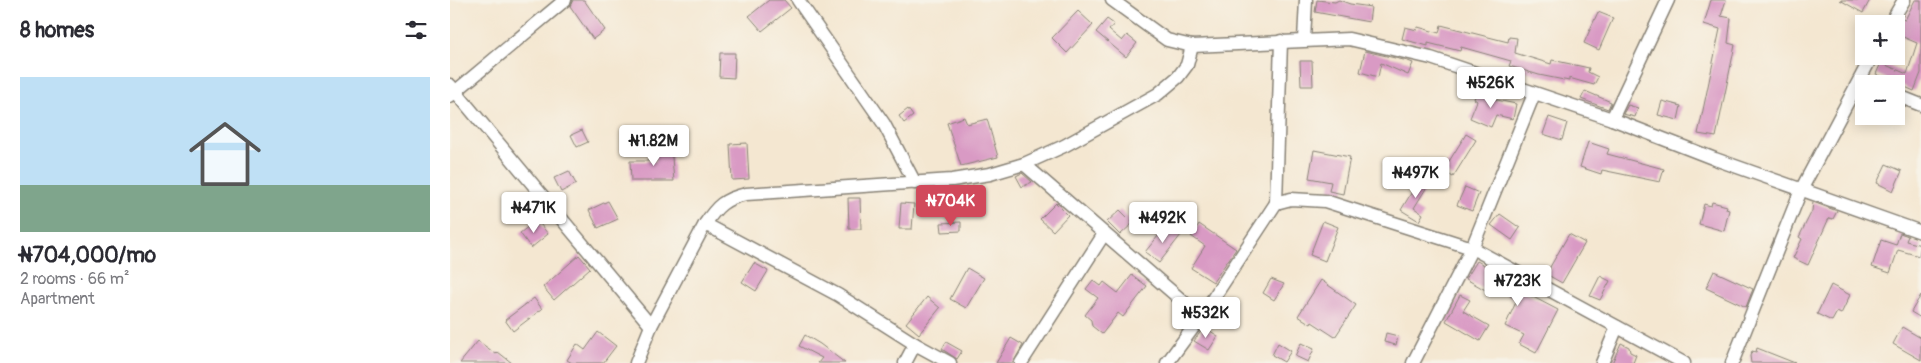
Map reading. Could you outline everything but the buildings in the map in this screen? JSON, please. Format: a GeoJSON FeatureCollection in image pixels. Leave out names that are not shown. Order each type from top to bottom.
{"type":"FeatureCollection","features":[{"type":"Feature","properties":{"kind":"street"},"geometry":{"type":"LineString","coordinates":[[565,0],[452,91],[651,326]]}},
{"type":"Feature","properties":{"kind":"street"},"geometry":{"type":"LineString","coordinates":[[798,0],[884,124],[915,183]]}},
{"type":"Feature","properties":{"kind":"street"},"geometry":{"type":"LineString","coordinates":[[1112,0],[1167,40],[1192,46],[1349,39],[1431,58],[1612,120],[1921,232]]}},
{"type":"Feature","properties":{"kind":"street"},"geometry":{"type":"LineString","coordinates":[[1304,40],[1306,0]]}},
{"type":"Feature","properties":{"kind":"street"},"geometry":{"type":"LineString","coordinates":[[1612,120],[1668,0]]}},
{"type":"Feature","properties":{"kind":"street"},"geometry":{"type":"LineString","coordinates":[[1895,15],[1904,0]]}},
{"type":"Feature","properties":{"kind":"street"},"geometry":{"type":"LineString","coordinates":[[1167,363],[1201,317],[1276,203],[1281,41]]}},
{"type":"Feature","properties":{"kind":"street"},"geometry":{"type":"LineString","coordinates":[[636,363],[651,326],[704,224],[728,198],[746,194],[915,183],[990,174],[1024,164],[1064,146],[1158,94],[1178,78],[1187,66],[1192,46]]}},
{"type":"Feature","properties":{"kind":"street"},"geometry":{"type":"LineString","coordinates":[[1414,363],[1472,248],[1534,94]]}},
{"type":"Feature","properties":{"kind":"street"},"geometry":{"type":"LineString","coordinates":[[1732,363],[1801,190],[1855,94]]}},
{"type":"Feature","properties":{"kind":"street"},"geometry":{"type":"LineString","coordinates":[[1905,99],[1921,105]]}},
{"type":"Feature","properties":{"kind":"street"},"geometry":{"type":"LineString","coordinates":[[1024,164],[1201,317]]}},
{"type":"Feature","properties":{"kind":"street"},"geometry":{"type":"LineString","coordinates":[[1276,203],[1291,199],[1325,201],[1472,248],[1684,363]]}},
{"type":"Feature","properties":{"kind":"street"},"geometry":{"type":"LineString","coordinates":[[704,224],[838,295],[915,344],[950,363]]}},
{"type":"Feature","properties":{"kind":"street"},"geometry":{"type":"LineString","coordinates":[[1021,363],[1104,234]]}},
{"type":"Feature","properties":{"kind":"street"},"geometry":{"type":"LineString","coordinates":[[1602,363],[1618,327]]}},
{"type":"Feature","properties":{"kind":"street"},"geometry":{"type":"LineString","coordinates":[[905,363],[915,344]]}}]}
